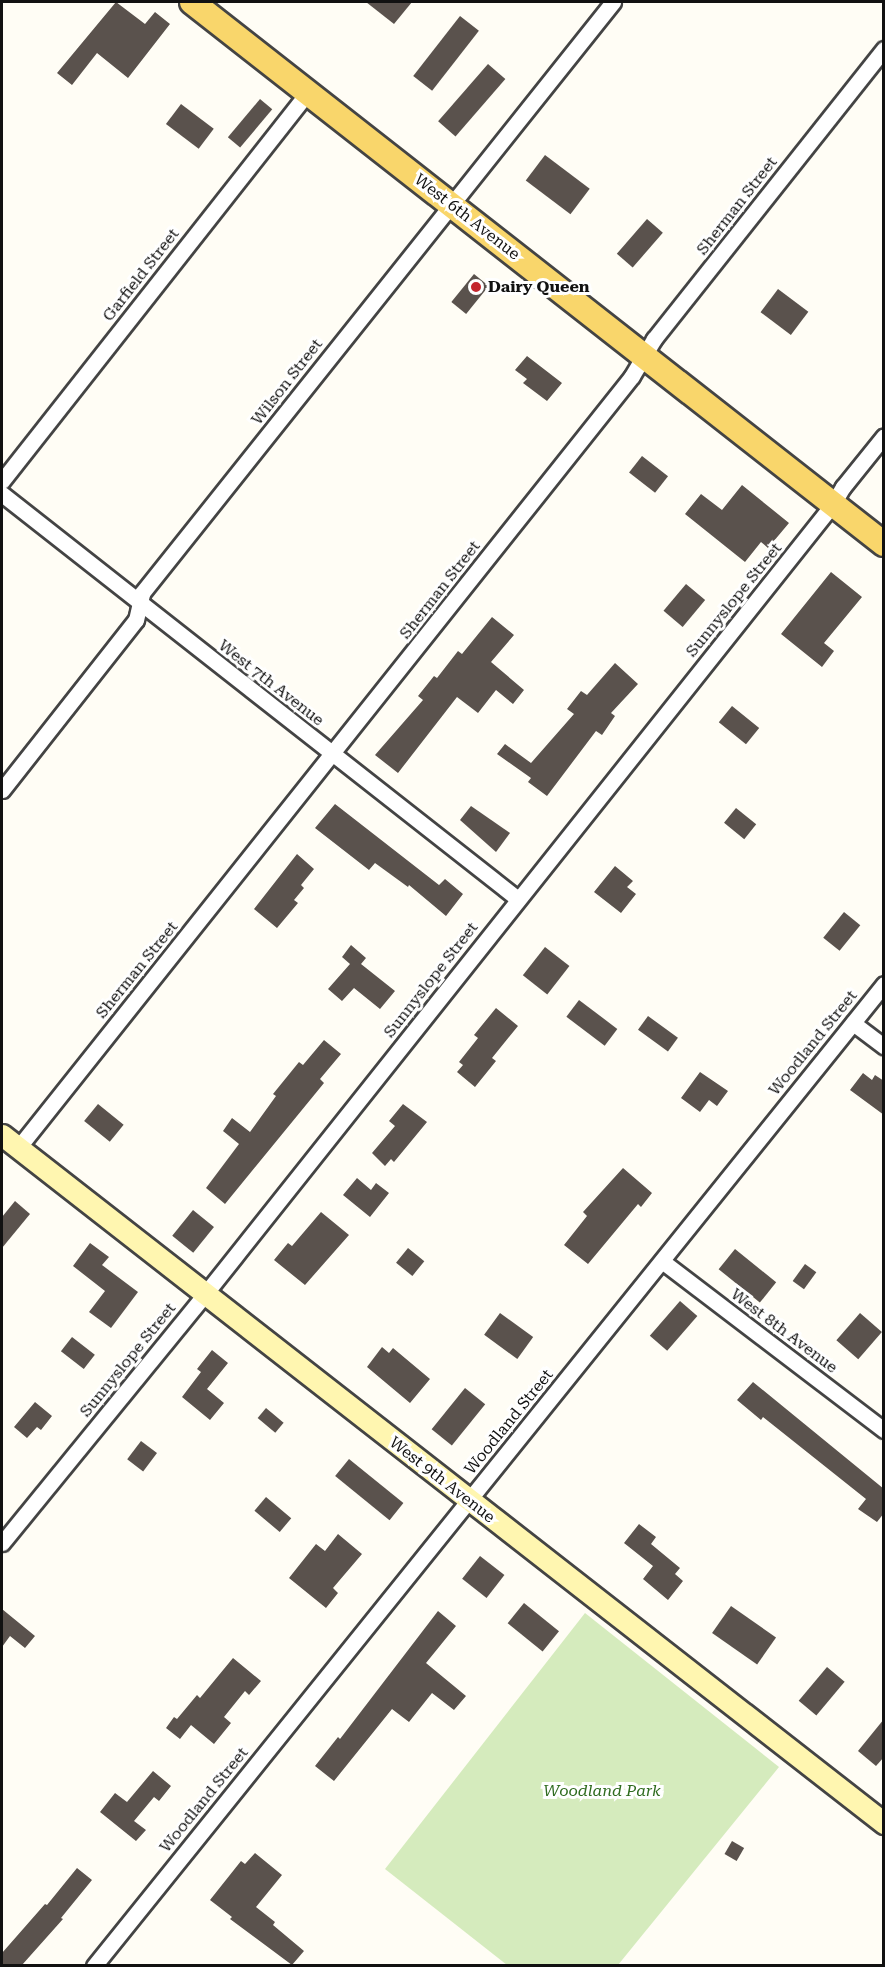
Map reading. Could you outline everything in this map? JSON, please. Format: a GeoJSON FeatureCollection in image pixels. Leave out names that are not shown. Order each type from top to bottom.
{"type":"FeatureCollection","features":[{"type":"Feature","properties":{"kind":"main road","name":"West 6th Avenue"},"geometry":{"type":"LineString","coordinates":[[192,2],[884,544]]}},
{"type":"Feature","properties":{"kind":"street","name":"Wilson Street"},"geometry":{"type":"LineString","coordinates":[[2,790],[136,620],[142,593],[613,2]]}},
{"type":"Feature","properties":{"kind":"street","name":"Sherman Street"},"geometry":{"type":"LineString","coordinates":[[18,1148],[632,376],[654,339],[884,49]]}},
{"type":"Feature","properties":{"kind":"street","name":"Garfield Street"},"geometry":{"type":"LineString","coordinates":[[2,481],[308,92]]}},
{"type":"Feature","properties":{"kind":"street","name":"Sunnyslope Street"},"geometry":{"type":"LineString","coordinates":[[2,1543],[205,1294],[833,504],[843,487],[884,436]]}},
{"type":"Feature","properties":{"kind":"street","name":"West 7th Avenue"},"geometry":{"type":"LineString","coordinates":[[2,495],[518,899]]}},
{"type":"Feature","properties":{"kind":"street","name":"Woodland Street"},"geometry":{"type":"LineString","coordinates":[[94,1965],[884,984]]}},
{"type":"Feature","properties":{"kind":"street"},"geometry":{"type":"LineString","coordinates":[[853,1023],[884,1046]]}},
{"type":"Feature","properties":{"kind":"street","name":"West 9th Avenue"},"geometry":{"type":"LineString","coordinates":[[2,1135],[884,1822]]}},
{"type":"Feature","properties":{"kind":"street","name":"West 8th Avenue"},"geometry":{"type":"LineString","coordinates":[[662,1261],[884,1430]]}},
{"type":"Feature","properties":{"kind":"green space","name":"Woodland Park"},"geometry":{"type":"Polygon","coordinates":[[[585,1613],[779,1767],[618,1965],[507,1965],[385,1869],[585,1613]]]}},
{"type":"Feature","properties":{"kind":"building"},"geometry":{"type":"Polygon","coordinates":[[[116,2],[145,24],[155,12],[170,24],[128,78],[97,53],[72,85],[57,73],[116,2]]]}},
{"type":"Feature","properties":{"kind":"building"},"geometry":{"type":"Polygon","coordinates":[[[366,2],[412,2],[394,24],[366,2]]]}},
{"type":"Feature","properties":{"kind":"building"},"geometry":{"type":"Polygon","coordinates":[[[460,16],[479,31],[432,91],[413,76],[460,16]]]}},
{"type":"Feature","properties":{"kind":"building"},"geometry":{"type":"Polygon","coordinates":[[[488,64],[505,79],[455,136],[438,121],[488,64]]]}},
{"type":"Feature","properties":{"kind":"building"},"geometry":{"type":"Polygon","coordinates":[[[260,99],[272,109],[240,148],[228,137],[260,99]]]}},
{"type":"Feature","properties":{"kind":"building"},"geometry":{"type":"Polygon","coordinates":[[[181,104],[214,129],[199,149],[166,124],[181,104]]]}},
{"type":"Feature","properties":{"kind":"building"},"geometry":{"type":"Polygon","coordinates":[[[545,155],[590,189],[570,214],[526,181],[545,155]]]}},
{"type":"Feature","properties":{"kind":"building"},"geometry":{"type":"Polygon","coordinates":[[[647,219],[663,233],[633,267],[617,254],[647,219]]]}},
{"type":"Feature","properties":{"kind":"building"},"geometry":{"type":"Polygon","coordinates":[[[474,274],[489,286],[466,314],[451,302],[474,274]]]}},
{"type":"Feature","properties":{"kind":"building"},"geometry":{"type":"Polygon","coordinates":[[[778,289],[808,312],[791,335],[761,312],[778,289]]]}},
{"type":"Feature","properties":{"kind":"building"},"geometry":{"type":"Polygon","coordinates":[[[527,356],[562,383],[547,401],[523,383],[527,379],[515,370],[527,356]]]}},
{"type":"Feature","properties":{"kind":"building"},"geometry":{"type":"Polygon","coordinates":[[[642,456],[668,476],[655,493],[629,473],[642,456]]]}},
{"type":"Feature","properties":{"kind":"building"},"geometry":{"type":"Polygon","coordinates":[[[742,485],[789,523],[768,548],[761,542],[745,562],[685,514],[701,494],[722,510],[742,485]]]}},
{"type":"Feature","properties":{"kind":"building"},"geometry":{"type":"Polygon","coordinates":[[[831,572],[862,597],[824,643],[834,651],[822,667],[781,634],[831,572]]]}},
{"type":"Feature","properties":{"kind":"building"},"geometry":{"type":"Polygon","coordinates":[[[686,584],[705,600],[683,627],[664,611],[686,584]]]}},
{"type":"Feature","properties":{"kind":"building"},"geometry":{"type":"Polygon","coordinates":[[[492,617],[514,635],[491,662],[524,690],[513,704],[496,690],[478,713],[457,697],[398,773],[375,755],[423,700],[418,696],[434,676],[437,678],[458,651],[462,654],[492,617]]]}},
{"type":"Feature","properties":{"kind":"building"},"geometry":{"type":"Polygon","coordinates":[[[615,663],[638,684],[611,713],[615,716],[602,735],[596,731],[547,796],[528,782],[531,778],[497,754],[505,744],[531,763],[574,714],[567,709],[581,691],[587,695],[615,663]]]}},
{"type":"Feature","properties":{"kind":"building"},"geometry":{"type":"Polygon","coordinates":[[[732,706],[759,728],[746,744],[719,722],[732,706]]]}},
{"type":"Feature","properties":{"kind":"building"},"geometry":{"type":"Polygon","coordinates":[[[335,804],[439,885],[445,879],[463,894],[446,916],[409,885],[408,887],[375,863],[369,870],[315,828],[335,804]]]}},
{"type":"Feature","properties":{"kind":"building"},"geometry":{"type":"Polygon","coordinates":[[[471,806],[510,833],[496,852],[460,820],[471,806]]]}},
{"type":"Feature","properties":{"kind":"building"},"geometry":{"type":"Polygon","coordinates":[[[736,808],[756,824],[744,839],[724,823],[736,808]]]}},
{"type":"Feature","properties":{"kind":"building"},"geometry":{"type":"Polygon","coordinates":[[[297,854],[314,869],[301,885],[304,888],[294,900],[298,903],[277,928],[254,909],[297,854]]]}},
{"type":"Feature","properties":{"kind":"building"},"geometry":{"type":"Polygon","coordinates":[[[615,866],[633,881],[627,887],[636,894],[621,913],[594,892],[615,866]]]}},
{"type":"Feature","properties":{"kind":"building"},"geometry":{"type":"Polygon","coordinates":[[[844,912],[860,925],[840,951],[823,938],[844,912]]]}},
{"type":"Feature","properties":{"kind":"building"},"geometry":{"type":"Polygon","coordinates":[[[351,945],[366,958],[361,964],[395,991],[380,1009],[354,988],[342,1001],[328,989],[350,964],[342,957],[351,945]]]}},
{"type":"Feature","properties":{"kind":"building"},"geometry":{"type":"Polygon","coordinates":[[[545,947],[569,966],[547,994],[523,975],[545,947]]]}},
{"type":"Feature","properties":{"kind":"building"},"geometry":{"type":"Polygon","coordinates":[[[579,1000],[617,1029],[605,1046],[566,1017],[579,1000]]]}},
{"type":"Feature","properties":{"kind":"building"},"geometry":{"type":"Polygon","coordinates":[[[496,1008],[518,1026],[492,1058],[496,1061],[475,1087],[457,1072],[463,1065],[459,1062],[478,1038],[474,1035],[496,1008]]]}},
{"type":"Feature","properties":{"kind":"building"},"geometry":{"type":"Polygon","coordinates":[[[648,1016],[678,1038],[668,1052],[638,1030],[648,1016]]]}},
{"type":"Feature","properties":{"kind":"building"},"geometry":{"type":"Polygon","coordinates":[[[324,1040],[341,1054],[320,1079],[324,1083],[225,1204],[206,1188],[239,1144],[223,1131],[232,1118],[250,1132],[276,1096],[273,1094],[299,1062],[303,1065],[324,1040]]]}},
{"type":"Feature","properties":{"kind":"building"},"geometry":{"type":"Polygon","coordinates":[[[700,1072],[728,1091],[717,1106],[709,1100],[700,1112],[681,1098],[700,1072]]]}},
{"type":"Feature","properties":{"kind":"building"},"geometry":{"type":"Polygon","coordinates":[[[863,1073],[872,1080],[875,1075],[884,1081],[884,1115],[850,1090],[863,1073]]]}},
{"type":"Feature","properties":{"kind":"building"},"geometry":{"type":"Polygon","coordinates":[[[98,1104],[124,1125],[110,1142],[84,1121],[98,1104]]]}},
{"type":"Feature","properties":{"kind":"building"},"geometry":{"type":"Polygon","coordinates":[[[403,1104],[427,1122],[394,1162],[391,1159],[385,1166],[372,1153],[395,1126],[389,1121],[403,1104]]]}},
{"type":"Feature","properties":{"kind":"building"},"geometry":{"type":"Polygon","coordinates":[[[623,1168],[652,1193],[641,1207],[638,1204],[588,1264],[564,1245],[587,1216],[583,1212],[623,1168]]]}},
{"type":"Feature","properties":{"kind":"building"},"geometry":{"type":"Polygon","coordinates":[[[357,1178],[371,1190],[376,1183],[389,1193],[370,1217],[343,1195],[357,1178]]]}},
{"type":"Feature","properties":{"kind":"building"},"geometry":{"type":"Polygon","coordinates":[[[15,1201],[30,1214],[2,1248],[2,1217],[15,1201]]]}},
{"type":"Feature","properties":{"kind":"building"},"geometry":{"type":"Polygon","coordinates":[[[193,1210],[214,1227],[193,1253],[172,1236],[193,1210]]]}},
{"type":"Feature","properties":{"kind":"building"},"geometry":{"type":"Polygon","coordinates":[[[321,1212],[349,1235],[305,1285],[274,1260],[288,1243],[292,1246],[321,1212]]]}},
{"type":"Feature","properties":{"kind":"building"},"geometry":{"type":"Polygon","coordinates":[[[90,1243],[109,1257],[102,1265],[138,1292],[111,1328],[89,1312],[105,1291],[73,1266],[90,1243]]]}},
{"type":"Feature","properties":{"kind":"building"},"geometry":{"type":"Polygon","coordinates":[[[408,1248],[424,1261],[412,1276],[396,1263],[408,1248]]]}},
{"type":"Feature","properties":{"kind":"building"},"geometry":{"type":"Polygon","coordinates":[[[735,1249],[776,1282],[760,1303],[719,1269],[735,1249]]]}},
{"type":"Feature","properties":{"kind":"building"},"geometry":{"type":"Polygon","coordinates":[[[805,1264],[816,1272],[804,1289],[793,1281],[805,1264]]]}},
{"type":"Feature","properties":{"kind":"building"},"geometry":{"type":"Polygon","coordinates":[[[680,1301],[697,1316],[667,1351],[650,1336],[680,1301]]]}},
{"type":"Feature","properties":{"kind":"building"},"geometry":{"type":"Polygon","coordinates":[[[500,1313],[533,1337],[517,1359],[484,1335],[500,1313]]]}},
{"type":"Feature","properties":{"kind":"building"},"geometry":{"type":"Polygon","coordinates":[[[860,1313],[882,1332],[858,1359],[836,1340],[860,1313]]]}},
{"type":"Feature","properties":{"kind":"building"},"geometry":{"type":"Polygon","coordinates":[[[72,1337],[95,1355],[84,1369],[61,1351],[72,1337]]]}},
{"type":"Feature","properties":{"kind":"building"},"geometry":{"type":"Polygon","coordinates":[[[382,1347],[389,1353],[393,1348],[430,1379],[410,1403],[367,1367],[382,1347]]]}},
{"type":"Feature","properties":{"kind":"building"},"geometry":{"type":"Polygon","coordinates":[[[212,1350],[228,1363],[207,1389],[224,1403],[210,1420],[182,1397],[201,1372],[197,1369],[212,1350]]]}},
{"type":"Feature","properties":{"kind":"building"},"geometry":{"type":"Polygon","coordinates":[[[753,1382],[884,1489],[884,1513],[877,1522],[858,1509],[866,1499],[763,1417],[761,1420],[737,1400],[753,1382]]]}},
{"type":"Feature","properties":{"kind":"building"},"geometry":{"type":"Polygon","coordinates":[[[465,1388],[485,1404],[452,1446],[432,1429],[465,1388]]]}},
{"type":"Feature","properties":{"kind":"building"},"geometry":{"type":"Polygon","coordinates":[[[35,1402],[52,1416],[41,1430],[37,1427],[27,1438],[14,1427],[35,1402]]]}},
{"type":"Feature","properties":{"kind":"building"},"geometry":{"type":"Polygon","coordinates":[[[266,1408],[284,1423],[275,1433],[258,1418],[266,1408]]]}},
{"type":"Feature","properties":{"kind":"building"},"geometry":{"type":"Polygon","coordinates":[[[141,1441],[157,1453],[143,1471],[127,1459],[141,1441]]]}},
{"type":"Feature","properties":{"kind":"building"},"geometry":{"type":"Polygon","coordinates":[[[349,1459],[403,1503],[390,1520],[335,1476],[349,1459]]]}},
{"type":"Feature","properties":{"kind":"building"},"geometry":{"type":"Polygon","coordinates":[[[266,1497],[291,1518],[280,1532],[254,1511],[266,1497]]]}},
{"type":"Feature","properties":{"kind":"building"},"geometry":{"type":"Polygon","coordinates":[[[639,1524],[656,1537],[651,1544],[680,1568],[675,1574],[683,1581],[668,1600],[643,1579],[653,1566],[624,1543],[639,1524]]]}},
{"type":"Feature","properties":{"kind":"building"},"geometry":{"type":"Polygon","coordinates":[[[338,1534],[362,1554],[333,1588],[338,1593],[326,1608],[289,1578],[316,1544],[325,1551],[338,1534]]]}},
{"type":"Feature","properties":{"kind":"building"},"geometry":{"type":"Polygon","coordinates":[[[480,1556],[504,1575],[487,1598],[462,1579],[480,1556]]]}},
{"type":"Feature","properties":{"kind":"building"},"geometry":{"type":"Polygon","coordinates":[[[524,1603],[559,1631],[543,1652],[508,1623],[524,1603]]]}},
{"type":"Feature","properties":{"kind":"building"},"geometry":{"type":"Polygon","coordinates":[[[731,1606],[776,1638],[757,1665],[712,1633],[731,1606]]]}},
{"type":"Feature","properties":{"kind":"building"},"geometry":{"type":"Polygon","coordinates":[[[2,1609],[35,1636],[25,1648],[10,1636],[2,1647],[2,1609]]]}},
{"type":"Feature","properties":{"kind":"building"},"geometry":{"type":"Polygon","coordinates":[[[438,1611],[456,1626],[426,1663],[466,1696],[454,1710],[432,1693],[409,1722],[392,1709],[334,1781],[315,1766],[338,1737],[340,1739],[438,1611]]]}},
{"type":"Feature","properties":{"kind":"building"},"geometry":{"type":"Polygon","coordinates":[[[233,1658],[261,1681],[249,1695],[245,1691],[224,1717],[231,1723],[214,1744],[191,1725],[180,1739],[166,1728],[174,1717],[177,1719],[197,1695],[200,1698],[233,1658]]]}},
{"type":"Feature","properties":{"kind":"building"},"geometry":{"type":"Polygon","coordinates":[[[827,1667],[845,1682],[816,1715],[799,1701],[827,1667]]]}},
{"type":"Feature","properties":{"kind":"building"},"geometry":{"type":"Polygon","coordinates":[[[884,1719],[884,1757],[876,1766],[858,1751],[884,1719]]]}},
{"type":"Feature","properties":{"kind":"building"},"geometry":{"type":"Polygon","coordinates":[[[153,1771],[171,1786],[159,1801],[154,1797],[134,1821],[146,1830],[136,1841],[100,1812],[115,1793],[127,1802],[153,1771]]]}},
{"type":"Feature","properties":{"kind":"building"},"geometry":{"type":"Polygon","coordinates":[[[732,1841],[744,1848],[737,1861],[724,1854],[732,1841]]]}},
{"type":"Feature","properties":{"kind":"building"},"geometry":{"type":"Polygon","coordinates":[[[255,1853],[282,1875],[256,1907],[304,1951],[292,1965],[230,1919],[232,1917],[210,1900],[241,1861],[245,1864],[255,1853]]]}},
{"type":"Feature","properties":{"kind":"building"},"geometry":{"type":"Polygon","coordinates":[[[77,1868],[92,1880],[61,1918],[63,1919],[22,1965],[2,1965],[2,1953],[45,1904],[47,1905],[77,1868]]]}},
{"type":"Feature","properties":{"kind":"place","name":"Dairy Queen"},"geometry":{"type":"Point","coordinates":[476,287]}}]}
